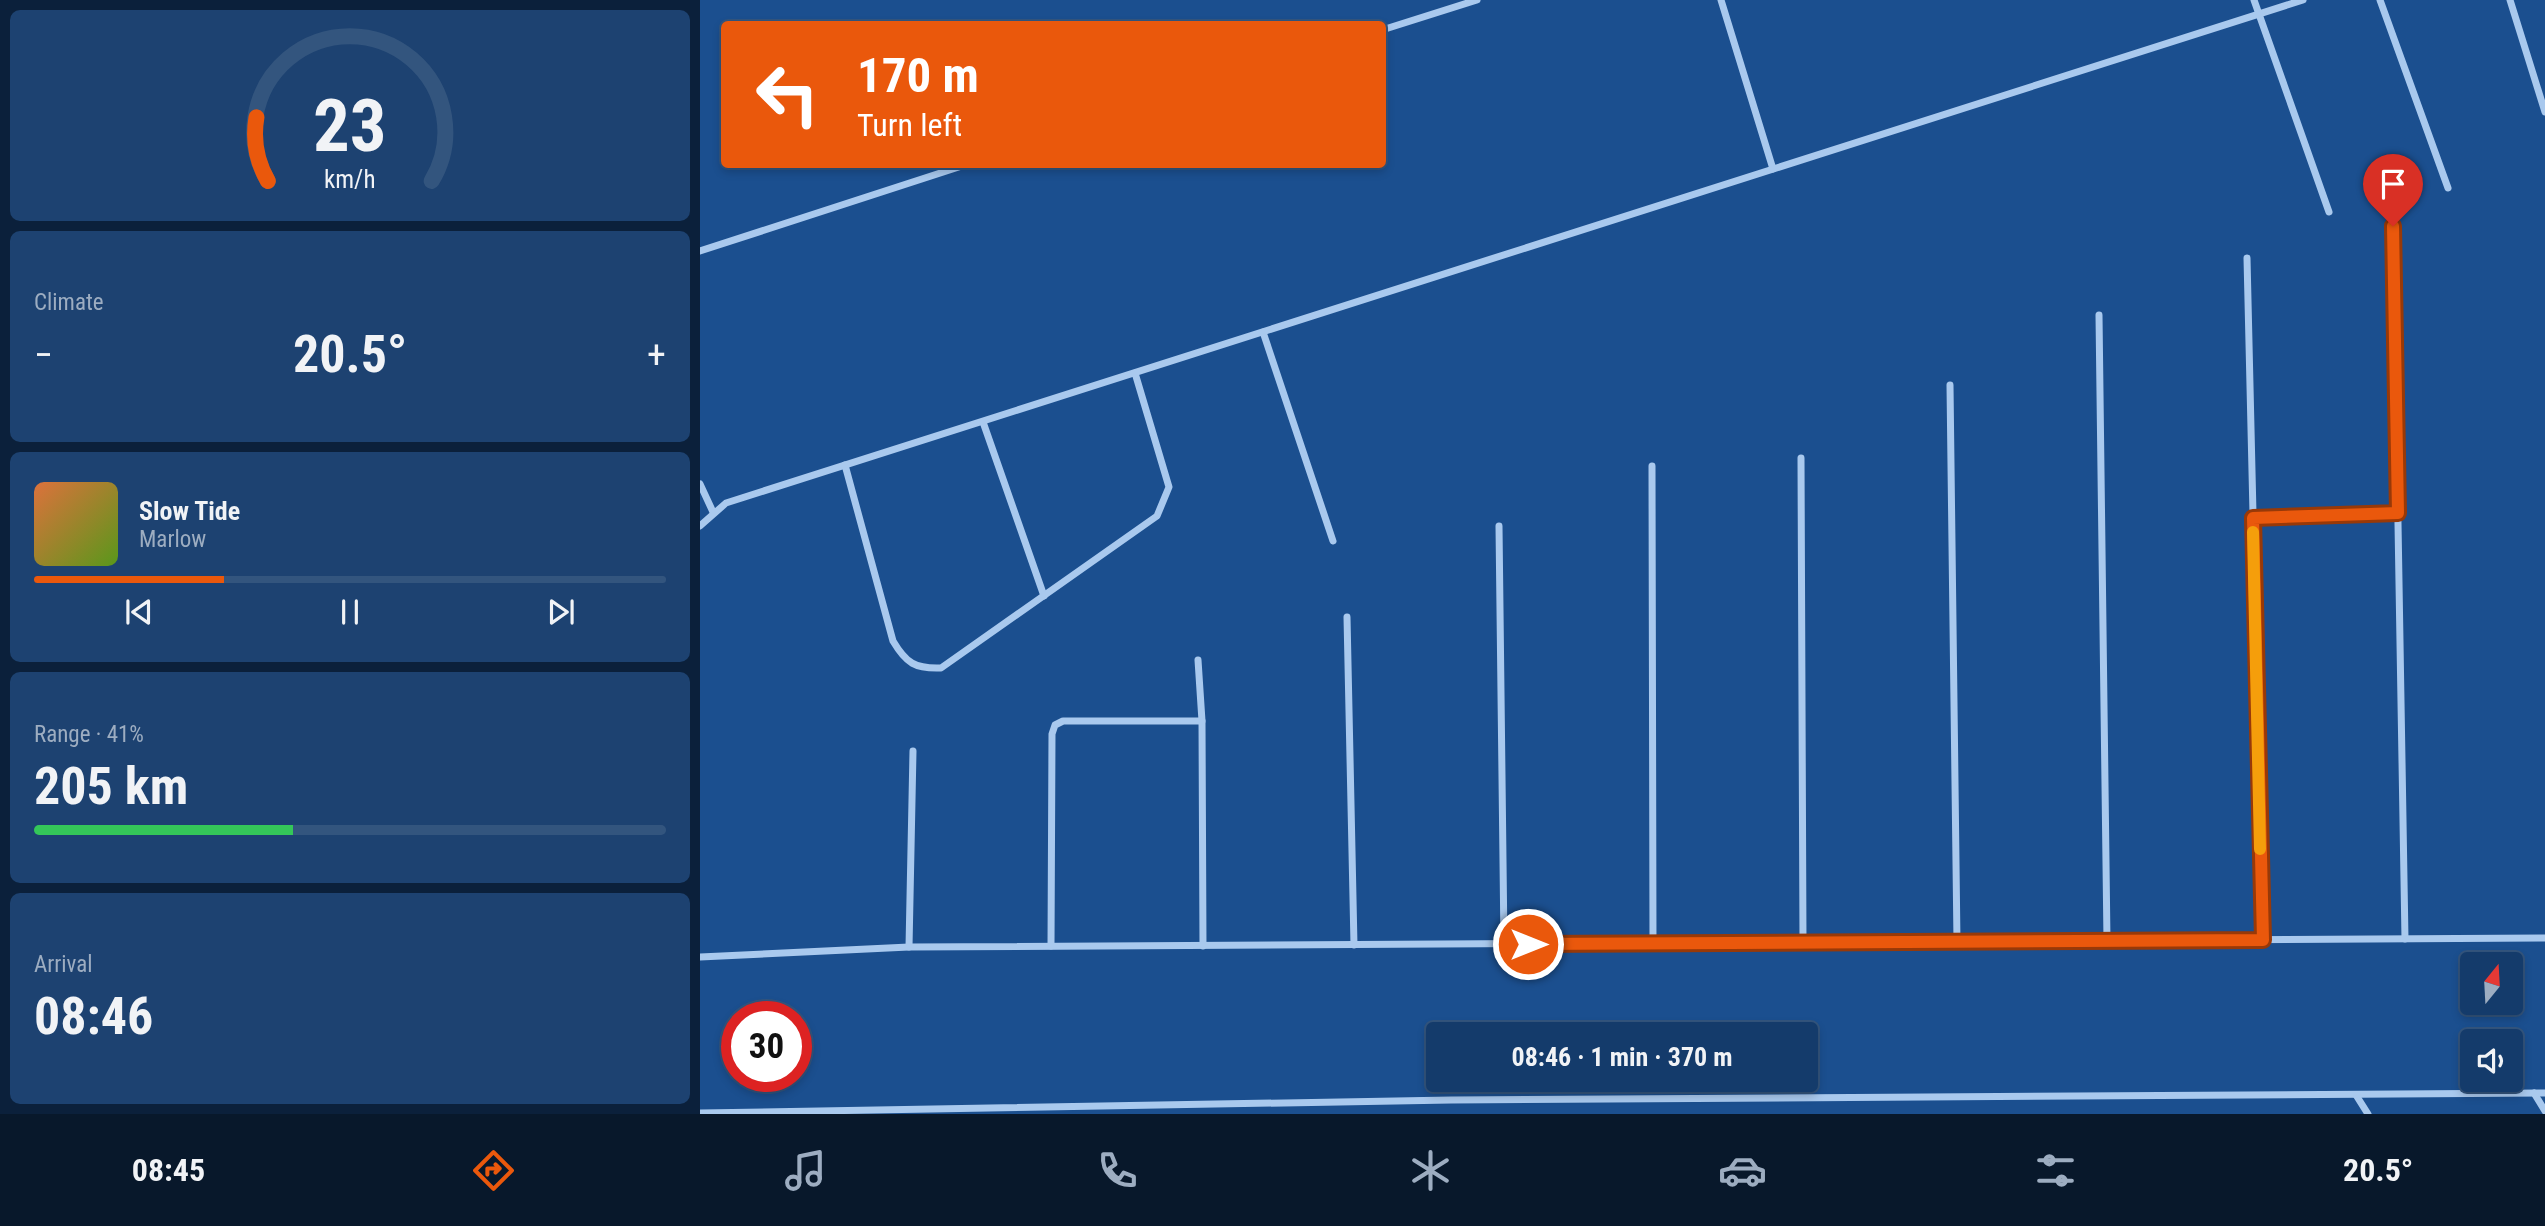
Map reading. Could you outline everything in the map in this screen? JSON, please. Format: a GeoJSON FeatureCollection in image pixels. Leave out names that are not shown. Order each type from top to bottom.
{"type":"FeatureCollection","features":[{"type":"Feature","properties":{"kind":"street"},"geometry":{"type":"LineString","coordinates":[[1386,29],[1477,0]]}},
{"type":"Feature","properties":{"kind":"street"},"geometry":{"type":"LineString","coordinates":[[1721,0],[1773,169]]}},
{"type":"Feature","properties":{"kind":"street"},"geometry":{"type":"LineString","coordinates":[[2254,0],[2329,212]]}},
{"type":"Feature","properties":{"kind":"street"},"geometry":{"type":"LineString","coordinates":[[700,526],[726,503],[2303,0]]}},
{"type":"Feature","properties":{"kind":"street"},"geometry":{"type":"LineString","coordinates":[[2380,0],[2448,188]]}},
{"type":"Feature","properties":{"kind":"street"},"geometry":{"type":"LineString","coordinates":[[2510,0],[2545,112]]}},
{"type":"Feature","properties":{"kind":"street"},"geometry":{"type":"LineString","coordinates":[[700,251],[956,168]]}},
{"type":"Feature","properties":{"kind":"street"},"geometry":{"type":"LineString","coordinates":[[2393,226],[2405,939]]}},
{"type":"Feature","properties":{"kind":"street"},"geometry":{"type":"LineString","coordinates":[[2246,258],[2263,940]]}},
{"type":"Feature","properties":{"kind":"street"},"geometry":{"type":"LineString","coordinates":[[2099,315],[2107,941]]}},
{"type":"Feature","properties":{"kind":"street"},"geometry":{"type":"LineString","coordinates":[[1263,332],[1333,541]]}},
{"type":"Feature","properties":{"kind":"street"},"geometry":{"type":"LineString","coordinates":[[845,466],[893,641],[905,661],[921,669],[941,668],[1157,516],[1169,487],[1135,373]]}},
{"type":"Feature","properties":{"kind":"street"},"geometry":{"type":"LineString","coordinates":[[1950,385],[1957,942]]}},
{"type":"Feature","properties":{"kind":"street"},"geometry":{"type":"LineString","coordinates":[[982,422],[1044,596]]}},
{"type":"Feature","properties":{"kind":"street"},"geometry":{"type":"LineString","coordinates":[[1801,458],[1803,943]]}},
{"type":"Feature","properties":{"kind":"street"},"geometry":{"type":"LineString","coordinates":[[1652,466],[1653,944]]}},
{"type":"Feature","properties":{"kind":"street"},"geometry":{"type":"LineString","coordinates":[[700,484],[713,512]]}},
{"type":"Feature","properties":{"kind":"street"},"geometry":{"type":"LineString","coordinates":[[2253,518],[2398,513]]}},
{"type":"Feature","properties":{"kind":"street"},"geometry":{"type":"LineString","coordinates":[[1499,526],[1504,944]]}},
{"type":"Feature","properties":{"kind":"street"},"geometry":{"type":"LineString","coordinates":[[1347,617],[1354,945]]}},
{"type":"Feature","properties":{"kind":"street"},"geometry":{"type":"LineString","coordinates":[[1198,660],[1202,721],[1203,946]]}},
{"type":"Feature","properties":{"kind":"street"},"geometry":{"type":"LineString","coordinates":[[1051,946],[1052,734],[1055,725],[1063,721],[1202,721]]}},
{"type":"Feature","properties":{"kind":"street"},"geometry":{"type":"LineString","coordinates":[[909,947],[914,751]]}},
{"type":"Feature","properties":{"kind":"street"},"geometry":{"type":"LineString","coordinates":[[700,957],[909,947],[2545,938]]}},
{"type":"Feature","properties":{"kind":"street"},"geometry":{"type":"LineString","coordinates":[[2534,1093],[2545,1111]]}},
{"type":"Feature","properties":{"kind":"street"},"geometry":{"type":"LineString","coordinates":[[700,1113],[1451,1100],[2545,1093]]}},
{"type":"Feature","properties":{"kind":"street"},"geometry":{"type":"LineString","coordinates":[[2356,1095],[2368,1114]]}},
{"type":"Feature","properties":{"kind":"slow traffic"},"geometry":{"type":"LineString","coordinates":[[2253,532],[2260,849]]}},
{"type":"Feature","properties":{"kind":"route"},"geometry":{"type":"LineString","coordinates":[[1528,944],[2263,940],[2253,518],[2398,513],[2393,226]]}}]}
